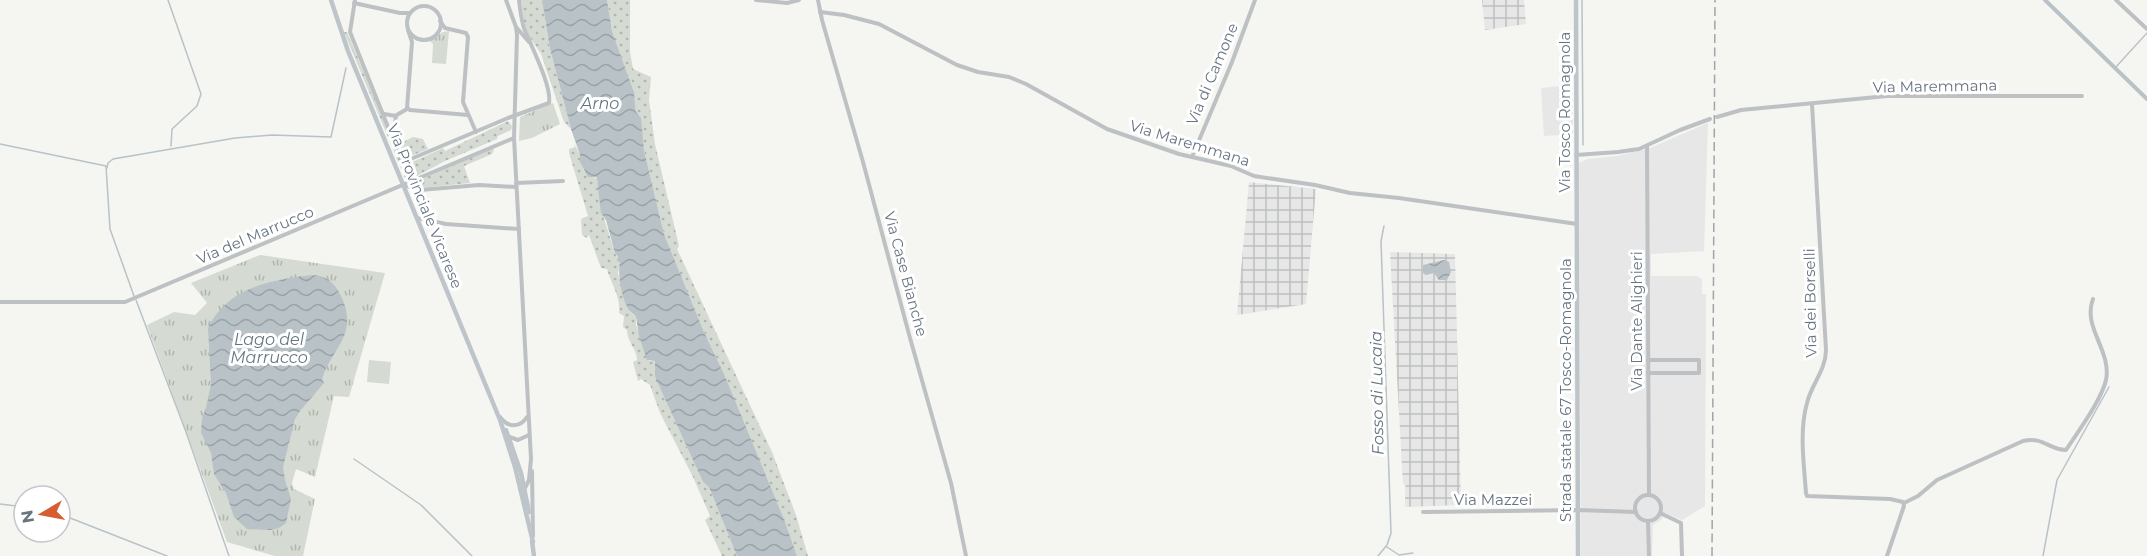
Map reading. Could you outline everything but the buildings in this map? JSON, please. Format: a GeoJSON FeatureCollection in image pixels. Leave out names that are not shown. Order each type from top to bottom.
{"type":"FeatureCollection","features":[{"type":"Feature","properties":{"kind":"main road","name":"Via Provinciale Vicarese"},"geometry":{"type":"LineString","coordinates":[[331,0],[340,31],[509,437],[525,487],[534,556]]}},
{"type":"Feature","properties":{"kind":"main road","name":"Via Tosco Romagnola"},"geometry":{"type":"LineString","coordinates":[[1576,0],[1577,224]]}},
{"type":"Feature","properties":{"kind":"main road","name":"Strada statale 67 Tosco-Romagnola"},"geometry":{"type":"LineString","coordinates":[[1577,224],[1578,556]]}},
{"type":"Feature","properties":{"kind":"main road","name":"Via Provinciale Vicarese"},"geometry":{"type":"LineString","coordinates":[[500,420],[524,501],[532,542]]}},
{"type":"Feature","properties":{"kind":"street"},"geometry":{"type":"LineString","coordinates":[[506,0],[516,27],[531,45]]}},
{"type":"Feature","properties":{"kind":"street"},"geometry":{"type":"LineString","coordinates":[[476,132],[463,102],[468,37],[466,33],[445,28],[436,12],[429,7],[418,7],[400,13],[355,1],[350,32],[401,159],[406,161],[550,102],[523,24],[519,0]]}},
{"type":"Feature","properties":{"kind":"street"},"geometry":{"type":"LineString","coordinates":[[756,0],[787,3],[800,0]]}},
{"type":"Feature","properties":{"kind":"street","name":"Via Case Bianche"},"geometry":{"type":"LineString","coordinates":[[818,0],[951,483],[966,556]]}},
{"type":"Feature","properties":{"kind":"street","name":"Via di Camone"},"geometry":{"type":"LineString","coordinates":[[1192,157],[1255,0]]}},
{"type":"Feature","properties":{"kind":"street"},"geometry":{"type":"LineString","coordinates":[[2116,0],[2147,29]]}},
{"type":"Feature","properties":{"kind":"street"},"geometry":{"type":"LineString","coordinates":[[411,11],[407,18],[408,28],[417,38],[427,39],[437,33],[440,21]]}},
{"type":"Feature","properties":{"kind":"street","name":"Via Maremmana"},"geometry":{"type":"LineString","coordinates":[[820,12],[844,15],[879,24],[957,65],[978,72],[1009,77],[1026,84],[1107,129],[1192,157],[1227,164],[1256,176],[1350,193],[1577,224]]}},
{"type":"Feature","properties":{"kind":"street"},"geometry":{"type":"LineString","coordinates":[[400,13],[404,17],[412,42],[407,109]]}},
{"type":"Feature","properties":{"kind":"street","name":"Via Provinciale Vicarese"},"geometry":{"type":"LineString","coordinates":[[516,27],[514,138],[532,476],[532,542]]}},
{"type":"Feature","properties":{"kind":"street","name":"Via Maremmana"},"geometry":{"type":"LineString","coordinates":[[1717,117],[1741,110],[1887,96],[2082,96]]}},
{"type":"Feature","properties":{"kind":"street","name":"Via dei Borselli"},"geometry":{"type":"LineString","coordinates":[[1812,104],[1826,351],[1825,361],[1810,392],[1804,416],[1807,496],[1899,500],[1904,505]]}},
{"type":"Feature","properties":{"kind":"street"},"geometry":{"type":"LineString","coordinates":[[384,114],[395,116],[407,109],[468,115]]}},
{"type":"Feature","properties":{"kind":"street"},"geometry":{"type":"LineString","coordinates":[[393,138],[395,116]]}},
{"type":"Feature","properties":{"kind":"street"},"geometry":{"type":"LineString","coordinates":[[1576,155],[1618,152],[1647,146],[1710,119]]}},
{"type":"Feature","properties":{"kind":"street","name":"Via del Marrucco"},"geometry":{"type":"LineString","coordinates":[[0,302],[117,303],[135,298],[514,138]]}},
{"type":"Feature","properties":{"kind":"street","name":"Via Dante Alighieri"},"geometry":{"type":"LineString","coordinates":[[1647,146],[1649,495]]}},
{"type":"Feature","properties":{"kind":"street"},"geometry":{"type":"LineString","coordinates":[[403,185],[420,190],[563,181]]}},
{"type":"Feature","properties":{"kind":"street"},"geometry":{"type":"LineString","coordinates":[[417,218],[446,224],[519,229]]}},
{"type":"Feature","properties":{"kind":"street"},"geometry":{"type":"LineString","coordinates":[[1887,556],[1904,505],[1938,480],[2007,447],[2035,439],[2067,450],[2100,395],[2107,377],[2103,349],[2090,319],[2093,298]]}},
{"type":"Feature","properties":{"kind":"street"},"geometry":{"type":"LineString","coordinates":[[1648,360],[1699,360],[1699,373],[1648,373]]}},
{"type":"Feature","properties":{"kind":"street"},"geometry":{"type":"LineString","coordinates":[[496,410],[503,421],[510,425],[522,423],[528,416]]}},
{"type":"Feature","properties":{"kind":"street"},"geometry":{"type":"LineString","coordinates":[[503,431],[509,437],[518,440],[529,435]]}},
{"type":"Feature","properties":{"kind":"street","name":"Via Provinciale Vicarese"},"geometry":{"type":"LineString","coordinates":[[524,501],[531,459]]}},
{"type":"Feature","properties":{"kind":"street"},"geometry":{"type":"LineString","coordinates":[[1649,495],[1659,501],[1660,513],[1656,518],[1648,521],[1636,512],[1638,501],[1643,496],[1649,495]]}},
{"type":"Feature","properties":{"kind":"street","name":"Via Mazzei"},"geometry":{"type":"LineString","coordinates":[[1423,512],[1578,510],[1636,512]]}},
{"type":"Feature","properties":{"kind":"street"},"geometry":{"type":"LineString","coordinates":[[1660,513],[1681,523],[1682,556]]}},
{"type":"Feature","properties":{"kind":"street"},"geometry":{"type":"LineString","coordinates":[[1648,521],[1649,556]]}},
{"type":"Feature","properties":{"kind":"shaded area"},"geometry":{"type":"Polygon","coordinates":[[[1482,0],[1524,0],[1526,24],[1485,30],[1482,0]]]}},
{"type":"Feature","properties":{"kind":"shaded area"},"geometry":{"type":"Polygon","coordinates":[[[1573,85],[1573,134],[1544,136],[1541,88],[1573,85]]]}},
{"type":"Feature","properties":{"kind":"shaded area"},"geometry":{"type":"Polygon","coordinates":[[[1708,123],[1704,251],[1651,254],[1651,276],[1697,276],[1702,279],[1702,294],[1706,294],[1705,506],[1682,520],[1665,513],[1661,520],[1653,525],[1652,556],[1581,556],[1579,163],[1588,159],[1617,156],[1650,148],[1708,123]]]}},
{"type":"Feature","properties":{"kind":"shaded area"},"geometry":{"type":"Polygon","coordinates":[[[1249,182],[1316,189],[1306,304],[1237,315],[1249,182]]]}},
{"type":"Feature","properties":{"kind":"shaded area"},"geometry":{"type":"Polygon","coordinates":[[[1390,252],[1455,254],[1461,505],[1405,507],[1406,485],[1403,484],[1390,252]]]}},
{"type":"Feature","properties":{"kind":"green space"},"geometry":{"type":"Polygon","coordinates":[[[521,0],[542,0],[550,49],[571,129],[564,122],[541,54],[529,36],[524,22],[521,0]]]}},
{"type":"Feature","properties":{"kind":"green space"},"geometry":{"type":"Polygon","coordinates":[[[607,0],[630,0],[630,52],[633,69],[651,77],[649,100],[655,144],[679,246],[677,249],[772,452],[796,515],[808,556],[797,556],[725,376],[704,332],[664,234],[644,150],[634,92],[612,31],[607,0]]]}},
{"type":"Feature","properties":{"kind":"green space"},"geometry":{"type":"Polygon","coordinates":[[[449,31],[446,64],[432,63],[433,44],[430,41],[443,32],[449,31]]]}},
{"type":"Feature","properties":{"kind":"green space"},"geometry":{"type":"Polygon","coordinates":[[[344,32],[347,32],[402,162],[410,163],[443,148],[445,151],[508,121],[512,126],[511,130],[498,136],[497,139],[445,161],[415,177],[405,178],[344,32]]]}},
{"type":"Feature","properties":{"kind":"green space"},"geometry":{"type":"Polygon","coordinates":[[[553,103],[560,124],[532,138],[519,141],[520,117],[553,103]]]}},
{"type":"Feature","properties":{"kind":"green space"},"geometry":{"type":"Polygon","coordinates":[[[413,137],[423,139],[428,149],[406,158],[399,144],[413,137]]]}},
{"type":"Feature","properties":{"kind":"green space"},"geometry":{"type":"Polygon","coordinates":[[[574,143],[584,171],[597,179],[603,215],[620,262],[618,273],[622,290],[630,312],[636,317],[636,325],[649,361],[655,361],[659,386],[703,482],[709,487],[737,556],[722,556],[705,520],[710,516],[660,413],[650,385],[641,379],[638,381],[633,362],[637,360],[637,356],[627,330],[623,327],[624,316],[619,313],[617,296],[607,269],[601,268],[589,235],[587,238],[582,235],[581,219],[588,216],[569,153],[569,149],[575,147],[574,143]]]}},
{"type":"Feature","properties":{"kind":"green space"},"geometry":{"type":"Polygon","coordinates":[[[493,148],[492,154],[464,166],[470,183],[420,188],[414,185],[415,182],[493,148]]]}},
{"type":"Feature","properties":{"kind":"green space"},"geometry":{"type":"Polygon","coordinates":[[[260,255],[385,273],[349,397],[334,396],[315,477],[296,469],[292,483],[294,489],[315,499],[303,556],[275,556],[227,542],[147,325],[174,312],[195,315],[207,303],[191,283],[260,255]]]}},
{"type":"Feature","properties":{"kind":"green space"},"geometry":{"type":"Polygon","coordinates":[[[369,360],[391,362],[389,384],[367,382],[369,360]]]}},
{"type":"Feature","properties":{"kind":"water","name":"Arno"},"geometry":{"type":"Polygon","coordinates":[[[542,0],[607,0],[612,31],[634,92],[636,112],[641,118],[644,150],[664,234],[704,332],[725,376],[797,556],[737,556],[709,487],[703,482],[659,386],[655,376],[655,361],[647,360],[639,336],[636,317],[626,306],[622,294],[620,262],[617,261],[618,257],[606,220],[601,213],[597,179],[588,177],[580,162],[550,49],[542,0]]]}},
{"type":"Feature","properties":{"kind":"water"},"geometry":{"type":"Polygon","coordinates":[[[1444,260],[1449,262],[1451,272],[1447,280],[1439,280],[1434,273],[1426,275],[1423,273],[1423,265],[1444,260]]]}},
{"type":"Feature","properties":{"kind":"water","name":"Lago del Marrucco"},"geometry":{"type":"Polygon","coordinates":[[[312,275],[326,278],[338,291],[346,309],[346,331],[322,379],[324,383],[295,419],[283,467],[291,499],[286,523],[271,530],[247,529],[234,517],[226,493],[214,474],[211,453],[201,433],[202,418],[211,384],[208,328],[227,303],[252,288],[266,283],[312,275]]]}},
{"type":"Feature","properties":{"kind":"waterway"},"geometry":{"type":"LineString","coordinates":[[168,0],[201,94],[197,106],[172,129],[171,146]]}},
{"type":"Feature","properties":{"kind":"waterway"},"geometry":{"type":"LineString","coordinates":[[1582,0],[1583,145]]}},
{"type":"Feature","properties":{"kind":"waterway"},"geometry":{"type":"LineString","coordinates":[[2045,0],[2147,99]]}},
{"type":"Feature","properties":{"kind":"waterway"},"geometry":{"type":"LineString","coordinates":[[2115,68],[2147,33]]}},
{"type":"Feature","properties":{"kind":"waterway"},"geometry":{"type":"LineString","coordinates":[[107,168],[108,163],[113,159],[235,138],[272,135],[331,137],[346,68]]}},
{"type":"Feature","properties":{"kind":"waterway"},"geometry":{"type":"LineString","coordinates":[[0,144],[106,166],[110,229],[134,296]]}},
{"type":"Feature","properties":{"kind":"waterway","name":"Fosso di Lucaia"},"geometry":{"type":"LineString","coordinates":[[1378,556],[1387,545],[1391,533],[1381,241],[1384,226]]}},
{"type":"Feature","properties":{"kind":"waterway"},"geometry":{"type":"LineString","coordinates":[[136,300],[186,432],[229,556]]}},
{"type":"Feature","properties":{"kind":"waterway"},"geometry":{"type":"LineString","coordinates":[[2043,556],[2057,480],[2109,387]]}},
{"type":"Feature","properties":{"kind":"waterway"},"geometry":{"type":"LineString","coordinates":[[354,459],[421,505],[472,556]]}},
{"type":"Feature","properties":{"kind":"waterway"},"geometry":{"type":"LineString","coordinates":[[0,504],[12,506]]}},
{"type":"Feature","properties":{"kind":"waterway"},"geometry":{"type":"LineString","coordinates":[[72,519],[167,556]]}},
{"type":"Feature","properties":{"kind":"waterway"},"geometry":{"type":"LineString","coordinates":[[1387,547],[1399,555],[1413,553]]}},
{"type":"Feature","properties":{"kind":"railway"},"geometry":{"type":"LineString","coordinates":[[1712,556],[1715,0]]}}]}
